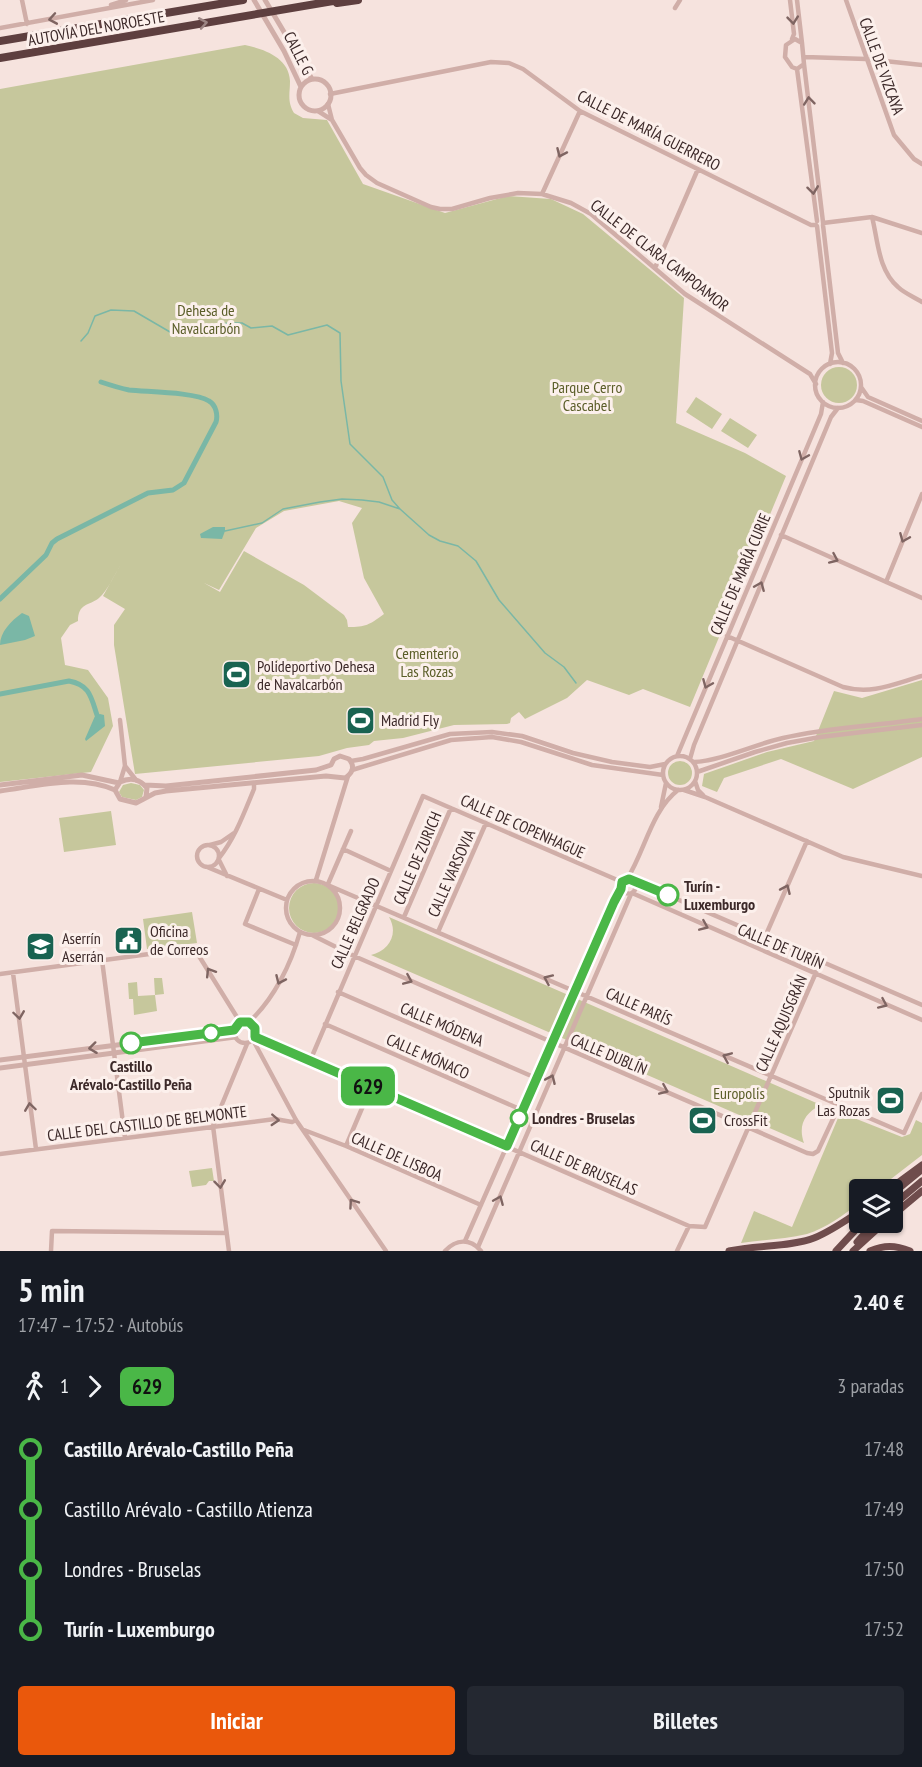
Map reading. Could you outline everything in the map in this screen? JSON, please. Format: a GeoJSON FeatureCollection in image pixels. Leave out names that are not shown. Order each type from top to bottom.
{"type":"FeatureCollection","features":[{"type":"Feature","properties":{"kind":"highway","name":"AUTOVÍA DEL NOROESTE"},"geometry":{"type":"LineString","coordinates":[[0,40],[243,0]]}},
{"type":"Feature","properties":{"kind":"highway","name":"AUTOVÍA DEL NOROESTE"},"geometry":{"type":"LineString","coordinates":[[0,58],[339,0]]}},
{"type":"Feature","properties":{"kind":"highway"},"geometry":{"type":"LineString","coordinates":[[237,18],[247,19],[358,0]]}},
{"type":"Feature","properties":{"kind":"highway"},"geometry":{"type":"LineString","coordinates":[[903,1179],[922,1165]]}},
{"type":"Feature","properties":{"kind":"highway"},"geometry":{"type":"LineString","coordinates":[[903,1185],[922,1170]]}},
{"type":"Feature","properties":{"kind":"highway"},"geometry":{"type":"LineString","coordinates":[[903,1197],[922,1181]]}},
{"type":"Feature","properties":{"kind":"highway"},"geometry":{"type":"LineString","coordinates":[[903,1207],[922,1191]]}},
{"type":"Feature","properties":{"kind":"highway"},"geometry":{"type":"LineString","coordinates":[[729,1251],[812,1239],[838,1227],[849,1219]]}},
{"type":"Feature","properties":{"kind":"highway"},"geometry":{"type":"LineString","coordinates":[[836,1251],[853,1233]]}},
{"type":"Feature","properties":{"kind":"highway"},"geometry":{"type":"LineString","coordinates":[[851,1251],[866,1233]]}},
{"type":"Feature","properties":{"kind":"highway"},"geometry":{"type":"LineString","coordinates":[[851,1251],[872,1233]]}},
{"type":"Feature","properties":{"kind":"highway"},"geometry":{"type":"LineString","coordinates":[[870,1251],[881,1246],[898,1246],[910,1251]]}},
{"type":"Feature","properties":{"kind":"street"},"geometry":{"type":"LineString","coordinates":[[22,0],[27,24]]}},
{"type":"Feature","properties":{"kind":"street"},"geometry":{"type":"LineString","coordinates":[[105,8],[126,0]]}},
{"type":"Feature","properties":{"kind":"street"},"geometry":{"type":"LineString","coordinates":[[0,28],[153,0]]}},
{"type":"Feature","properties":{"kind":"street","name":"CALLE G"},"geometry":{"type":"LineString","coordinates":[[254,0],[279,42],[301,87]]}},
{"type":"Feature","properties":{"kind":"street","name":"CALLE G"},"geometry":{"type":"LineString","coordinates":[[265,0],[312,79]]}},
{"type":"Feature","properties":{"kind":"street"},"geometry":{"type":"LineString","coordinates":[[675,8],[681,0]]}},
{"type":"Feature","properties":{"kind":"street"},"geometry":{"type":"LineString","coordinates":[[790,0],[794,34],[786,45],[785,57],[792,68],[797,69]]}},
{"type":"Feature","properties":{"kind":"street"},"geometry":{"type":"LineString","coordinates":[[797,0],[832,353],[830,364]]}},
{"type":"Feature","properties":{"kind":"street","name":"CALLE DE VIZCAYA"},"geometry":{"type":"LineString","coordinates":[[846,0],[894,135],[914,159],[922,164]]}},
{"type":"Feature","properties":{"kind":"street"},"geometry":{"type":"LineString","coordinates":[[792,39],[797,39],[802,43]]}},
{"type":"Feature","properties":{"kind":"street"},"geometry":{"type":"LineString","coordinates":[[804,57],[866,59],[922,65]]}},
{"type":"Feature","properties":{"kind":"street","name":"CALLE DE MARÍA GUERRERO"},"geometry":{"type":"LineString","coordinates":[[330,94],[491,62],[509,63],[523,69],[580,111],[811,225],[820,224]]}},
{"type":"Feature","properties":{"kind":"street"},"geometry":{"type":"LineString","coordinates":[[797,69],[804,64]]}},
{"type":"Feature","properties":{"kind":"street"},"geometry":{"type":"LineString","coordinates":[[797,69],[838,353],[843,363]]}},
{"type":"Feature","properties":{"kind":"street"},"geometry":{"type":"LineString","coordinates":[[312,79],[325,83],[330,94],[328,104],[318,111],[309,110],[302,105],[299,96],[301,87],[312,79]]}},
{"type":"Feature","properties":{"kind":"street","name":"CALLE DE CLARA CAMPOAMOR"},"geometry":{"type":"LineString","coordinates":[[328,104],[332,120],[366,175],[377,183],[431,207],[453,209],[505,194],[542,194],[571,203],[591,214],[685,294],[810,374],[816,384]]}},
{"type":"Feature","properties":{"kind":"street","name":"CALLE DE CLARA CAMPOAMOR"},"geometry":{"type":"LineString","coordinates":[[318,111],[332,120]]}},
{"type":"Feature","properties":{"kind":"street"},"geometry":{"type":"LineString","coordinates":[[542,194],[580,111]]}},
{"type":"Feature","properties":{"kind":"street"},"geometry":{"type":"LineString","coordinates":[[655,268],[699,169]]}},
{"type":"Feature","properties":{"kind":"street"},"geometry":{"type":"LineString","coordinates":[[820,224],[857,217],[872,217],[922,233]]}},
{"type":"Feature","properties":{"kind":"street"},"geometry":{"type":"LineString","coordinates":[[872,217],[884,269],[889,278],[898,288],[922,302]]}},
{"type":"Feature","properties":{"kind":"street"},"geometry":{"type":"LineString","coordinates":[[810,374],[820,372],[830,364],[849,365],[859,374],[861,387],[868,397],[922,421]]}},
{"type":"Feature","properties":{"kind":"street"},"geometry":{"type":"LineString","coordinates":[[820,372],[816,384],[817,394],[823,402],[830,406],[838,408],[848,406],[856,400],[861,387]]}},
{"type":"Feature","properties":{"kind":"street"},"geometry":{"type":"LineString","coordinates":[[856,400],[922,427]]}},
{"type":"Feature","properties":{"kind":"street","name":"CALLE DE MARÍA CURIE"},"geometry":{"type":"LineString","coordinates":[[677,756],[821,414],[823,402]]}},
{"type":"Feature","properties":{"kind":"street","name":"CALLE DE MARÍA CURIE"},"geometry":{"type":"LineString","coordinates":[[692,760],[694,744],[831,417],[838,408]]}},
{"type":"Feature","properties":{"kind":"street"},"geometry":{"type":"LineString","coordinates":[[886,582],[922,494]]}},
{"type":"Feature","properties":{"kind":"street"},"geometry":{"type":"LineString","coordinates":[[781,535],[922,598]]}},
{"type":"Feature","properties":{"kind":"street"},"geometry":{"type":"LineString","coordinates":[[727,636],[857,691],[872,691],[922,676]]}},
{"type":"Feature","properties":{"kind":"street"},"geometry":{"type":"LineString","coordinates":[[351,761],[450,734],[483,731],[522,736],[573,753],[612,762],[650,767],[665,764],[677,756],[709,761],[786,737],[922,719]]}},
{"type":"Feature","properties":{"kind":"street"},"geometry":{"type":"LineString","coordinates":[[115,790],[125,766],[120,720]]}},
{"type":"Feature","properties":{"kind":"street"},"geometry":{"type":"LineString","coordinates":[[697,772],[787,743],[922,725]]}},
{"type":"Feature","properties":{"kind":"street"},"geometry":{"type":"LineString","coordinates":[[316,880],[348,776],[352,770],[451,740],[483,737],[514,741],[592,765],[663,775]]}},
{"type":"Feature","properties":{"kind":"street"},"geometry":{"type":"LineString","coordinates":[[125,766],[136,780],[145,785],[166,786],[316,770],[331,765],[334,759],[340,756],[351,761],[352,770]]}},
{"type":"Feature","properties":{"kind":"street"},"geometry":{"type":"LineString","coordinates":[[465,1241],[614,902],[635,866],[660,810],[669,797],[690,787],[695,781],[697,772],[692,760]]}},
{"type":"Feature","properties":{"kind":"street"},"geometry":{"type":"LineString","coordinates":[[660,810],[666,783],[663,775],[665,764]]}},
{"type":"Feature","properties":{"kind":"street"},"geometry":{"type":"LineString","coordinates":[[331,765],[343,793]]}},
{"type":"Feature","properties":{"kind":"street"},"geometry":{"type":"LineString","coordinates":[[0,785],[82,775],[120,782],[136,780]]}},
{"type":"Feature","properties":{"kind":"street"},"geometry":{"type":"LineString","coordinates":[[0,791],[82,781],[100,783],[115,790],[120,799],[136,803],[155,793],[166,791],[348,776]]}},
{"type":"Feature","properties":{"kind":"street"},"geometry":{"type":"LineString","coordinates":[[695,781],[698,790],[705,797]]}},
{"type":"Feature","properties":{"kind":"street"},"geometry":{"type":"LineString","coordinates":[[207,867],[217,863],[228,847],[251,797],[254,783]]}},
{"type":"Feature","properties":{"kind":"street"},"geometry":{"type":"LineString","coordinates":[[666,783],[705,797],[843,857],[922,876]]}},
{"type":"Feature","properties":{"kind":"street"},"geometry":{"type":"LineString","coordinates":[[145,785],[146,797]]}},
{"type":"Feature","properties":{"kind":"street","name":"CALLE DE COPENHAGUE"},"geometry":{"type":"LineString","coordinates":[[423,796],[623,884]]}},
{"type":"Feature","properties":{"kind":"street","name":"CALLE BELGRADO"},"geometry":{"type":"LineString","coordinates":[[310,1061],[423,796]]}},
{"type":"Feature","properties":{"kind":"street","name":"CALLE DE ZURICH"},"geometry":{"type":"LineString","coordinates":[[405,916],[451,808]]}},
{"type":"Feature","properties":{"kind":"street","name":"CALLE VARSOVIA"},"geometry":{"type":"LineString","coordinates":[[438,932],[486,823]]}},
{"type":"Feature","properties":{"kind":"street"},"geometry":{"type":"LineString","coordinates":[[329,885],[351,831]]}},
{"type":"Feature","properties":{"kind":"street"},"geometry":{"type":"LineString","coordinates":[[234,833],[221,842],[200,849],[198,860],[201,865],[287,900]]}},
{"type":"Feature","properties":{"kind":"street"},"geometry":{"type":"LineString","coordinates":[[765,937],[807,841]]}},
{"type":"Feature","properties":{"kind":"street"},"geometry":{"type":"LineString","coordinates":[[208,845],[217,849],[227,876]]}},
{"type":"Feature","properties":{"kind":"street"},"geometry":{"type":"LineString","coordinates":[[343,849],[391,871]]}},
{"type":"Feature","properties":{"kind":"street"},"geometry":{"type":"LineString","coordinates":[[445,1251],[457,1242],[465,1241],[480,1249],[631,893],[636,887],[635,866]]}},
{"type":"Feature","properties":{"kind":"street"},"geometry":{"type":"LineString","coordinates":[[308,880],[316,880],[329,885],[339,898],[340,914],[337,921],[327,932],[312,935],[300,932],[288,918],[287,900],[295,887],[308,880]]}},
{"type":"Feature","properties":{"kind":"street","name":"CALLE DE TURÍN"},"geometry":{"type":"LineString","coordinates":[[922,1005],[649,887],[634,882],[623,884],[625,893],[631,893],[922,1020]]}},
{"type":"Feature","properties":{"kind":"street","name":"CALLE PARÍS"},"geometry":{"type":"LineString","coordinates":[[329,885],[904,1133],[922,1094]]}},
{"type":"Feature","properties":{"kind":"street"},"geometry":{"type":"LineString","coordinates":[[259,889],[245,924],[296,945]]}},
{"type":"Feature","properties":{"kind":"street"},"geometry":{"type":"LineString","coordinates":[[249,1022],[275,991],[300,932]]}},
{"type":"Feature","properties":{"kind":"street","name":"CALLE DUBLÍN"},"geometry":{"type":"LineString","coordinates":[[312,935],[354,956],[813,1154],[818,1151],[839,1106]]}},
{"type":"Feature","properties":{"kind":"street"},"geometry":{"type":"LineString","coordinates":[[0,974],[195,948],[240,1022]]}},
{"type":"Feature","properties":{"kind":"street"},"geometry":{"type":"LineString","coordinates":[[102,960],[125,1138]]}},
{"type":"Feature","properties":{"kind":"street","name":"CALLE AQUISGRÁN"},"geometry":{"type":"LineString","coordinates":[[705,1227],[821,962]]}},
{"type":"Feature","properties":{"kind":"street"},"geometry":{"type":"LineString","coordinates":[[13,973],[36,1149]]}},
{"type":"Feature","properties":{"kind":"street","name":"CALLE MÓDENA"},"geometry":{"type":"LineString","coordinates":[[338,992],[537,1078]]}},
{"type":"Feature","properties":{"kind":"street"},"geometry":{"type":"LineString","coordinates":[[240,1022],[249,1022],[255,1028],[254,1038],[296,1120],[386,1251]]}},
{"type":"Feature","properties":{"kind":"street"},"geometry":{"type":"LineString","coordinates":[[234,1033],[240,1022]]}},
{"type":"Feature","properties":{"kind":"street","name":"CALLE MÓNACO"},"geometry":{"type":"LineString","coordinates":[[325,1024],[522,1110]]}},
{"type":"Feature","properties":{"kind":"street"},"geometry":{"type":"LineString","coordinates":[[0,1060],[234,1033]]}},
{"type":"Feature","properties":{"kind":"street"},"geometry":{"type":"LineString","coordinates":[[234,1033],[239,1042],[247,1044]]}},
{"type":"Feature","properties":{"kind":"street"},"geometry":{"type":"LineString","coordinates":[[0,1068],[113,1053],[234,1033]]}},
{"type":"Feature","properties":{"kind":"street"},"geometry":{"type":"LineString","coordinates":[[229,1251],[213,1126],[247,1044],[254,1038]]}},
{"type":"Feature","properties":{"kind":"street","name":"CALLE DE BRUSELAS"},"geometry":{"type":"LineString","coordinates":[[254,1038],[689,1226],[705,1227]]}},
{"type":"Feature","properties":{"kind":"street"},"geometry":{"type":"LineString","coordinates":[[346,1146],[371,1087]]}},
{"type":"Feature","properties":{"kind":"street","name":"CALLE DEL CASTILLO DE BELMONTE"},"geometry":{"type":"LineString","coordinates":[[0,1154],[213,1126],[275,1119],[292,1122],[296,1120]]}},
{"type":"Feature","properties":{"kind":"street","name":"CALLE DE LISBOA"},"geometry":{"type":"LineString","coordinates":[[303,1130],[346,1146],[481,1205]]}},
{"type":"Feature","properties":{"kind":"street"},"geometry":{"type":"LineString","coordinates":[[677,1251],[689,1226]]}},
{"type":"Feature","properties":{"kind":"street"},"geometry":{"type":"LineString","coordinates":[[51,1251],[52,1231],[226,1233]]}},
{"type":"Feature","properties":{"kind":"green space","name":"Dehesa de Navalcarbón"},"geometry":{"type":"Polygon","coordinates":[[[245,45],[267,52],[280,60],[289,73],[290,101],[294,113],[303,118],[327,120],[363,184],[445,213],[508,196],[551,199],[583,214],[684,298],[676,423],[745,453],[786,476],[690,707],[643,689],[629,695],[587,680],[567,698],[525,719],[519,712],[507,724],[454,725],[403,738],[374,741],[369,745],[319,756],[135,774],[114,645],[114,625],[125,609],[103,596],[110,584],[99,598],[82,608],[78,621],[70,625],[61,638],[65,665],[88,670],[108,698],[113,726],[91,772],[0,782],[0,89],[245,45]],[[339,501],[284,511],[256,528],[219,590],[204,583],[220,592],[244,551],[304,585],[344,615],[348,627],[371,623],[384,614],[364,578],[352,523],[362,508],[339,501]]]}},
{"type":"Feature","properties":{"kind":"green space"},"geometry":{"type":"Polygon","coordinates":[[[839,367],[851,373],[857,385],[851,397],[839,403],[827,397],[821,385],[827,373],[839,367]]]}},
{"type":"Feature","properties":{"kind":"green space"},"geometry":{"type":"Polygon","coordinates":[[[696,397],[722,414],[712,429],[686,412],[696,397]]]}},
{"type":"Feature","properties":{"kind":"green space"},"geometry":{"type":"Polygon","coordinates":[[[730,418],[757,435],[748,448],[721,431],[730,418]]]}},
{"type":"Feature","properties":{"kind":"green space"},"geometry":{"type":"Polygon","coordinates":[[[922,680],[922,757],[853,789],[781,759],[724,778],[717,792],[702,786],[704,774],[767,752],[814,741],[834,691],[862,698],[922,680]]]}},
{"type":"Feature","properties":{"kind":"green space"},"geometry":{"type":"Polygon","coordinates":[[[680,761],[685,762],[691,768],[691,778],[685,784],[680,785],[675,784],[669,778],[668,773],[669,768],[675,762],[680,761]]]}},
{"type":"Feature","properties":{"kind":"green space"},"geometry":{"type":"Polygon","coordinates":[[[131,783],[140,785],[144,790],[142,797],[136,800],[122,797],[119,792],[123,785],[131,783]]]}},
{"type":"Feature","properties":{"kind":"green space"},"geometry":{"type":"Polygon","coordinates":[[[111,811],[116,845],[64,852],[59,818],[111,811]]]}},
{"type":"Feature","properties":{"kind":"green space"},"geometry":{"type":"Polygon","coordinates":[[[314,883],[332,890],[339,908],[332,926],[314,933],[296,926],[289,908],[296,890],[314,883]]]}},
{"type":"Feature","properties":{"kind":"green space"},"geometry":{"type":"Polygon","coordinates":[[[192,912],[197,943],[147,949],[143,919],[192,912]]]}},
{"type":"Feature","properties":{"kind":"green space","name":"Europolis"},"geometry":{"type":"Polygon","coordinates":[[[389,917],[821,1105],[810,1112],[804,1121],[802,1137],[804,1143],[371,955],[383,950],[390,941],[393,930],[389,917]]]}},
{"type":"Feature","properties":{"kind":"green space"},"geometry":{"type":"Polygon","coordinates":[[[154,978],[162,978],[164,994],[155,995],[154,978]]]}},
{"type":"Feature","properties":{"kind":"green space"},"geometry":{"type":"Polygon","coordinates":[[[137,982],[138,996],[155,995],[157,1011],[134,1015],[133,999],[129,999],[128,983],[137,982]]]}},
{"type":"Feature","properties":{"kind":"green space"},"geometry":{"type":"Polygon","coordinates":[[[844,1114],[902,1137],[910,1134],[916,1120],[922,1123],[922,1155],[891,1179],[849,1179],[849,1210],[821,1228],[799,1236],[741,1243],[754,1211],[792,1227],[838,1118],[844,1114]]]}},
{"type":"Feature","properties":{"kind":"green space"},"geometry":{"type":"Polygon","coordinates":[[[212,1168],[214,1181],[192,1187],[189,1171],[212,1168]]]}},
{"type":"Feature","properties":{"kind":"shaded area"},"geometry":{"type":"Polygon","coordinates":[[[213,527],[225,527],[222,539],[201,538],[200,534],[213,527]]]}},
{"type":"Feature","properties":{"kind":"shaded area"},"geometry":{"type":"Polygon","coordinates":[[[22,613],[29,616],[35,636],[0,645],[0,640],[7,627],[22,613]]]}},
{"type":"Feature","properties":{"kind":"shaded area"},"geometry":{"type":"Polygon","coordinates":[[[104,715],[105,726],[86,741],[95,716],[104,715]]]}},
{"type":"Feature","properties":{"kind":"waterway"},"geometry":{"type":"LineString","coordinates":[[81,341],[88,333],[95,316],[111,310],[134,311],[170,332],[242,323],[251,328],[272,326],[288,335],[327,325],[340,333],[341,381],[350,444],[383,477],[392,500],[400,509]]}},
{"type":"Feature","properties":{"kind":"waterway"},"geometry":{"type":"LineString","coordinates":[[0,599],[46,555],[52,543],[57,539],[148,493],[173,490],[184,483],[216,422],[215,408],[209,401],[202,398],[129,390],[101,382]]}},
{"type":"Feature","properties":{"kind":"waterway"},"geometry":{"type":"LineString","coordinates":[[225,531],[262,523],[283,509],[342,499],[379,502],[400,509],[429,535],[458,546],[476,561],[499,600],[545,653],[564,667],[576,683]]}},
{"type":"Feature","properties":{"kind":"waterway"},"geometry":{"type":"LineString","coordinates":[[0,694],[69,681],[86,689],[97,715]]}},
{"type":"Feature","properties":{"kind":"bus line","name":"629"},"geometry":{"type":"LineString","coordinates":[[131,1043],[234,1030],[237,1024],[246,1021],[254,1025],[255,1037],[507,1146],[621,889],[622,882],[629,879],[634,883],[668,895]]}},
{"type":"Feature","properties":{"kind":"place","name":"Polideportivo Dehesa de Navalcarbón"},"geometry":{"type":"Point","coordinates":[236,675]}},
{"type":"Feature","properties":{"kind":"place","name":"Madrid Fly"},"geometry":{"type":"Point","coordinates":[360,720]}},
{"type":"Feature","properties":{"kind":"place","name":"Turín - Luxemburgo"},"geometry":{"type":"Point","coordinates":[668,895]}},
{"type":"Feature","properties":{"kind":"place","name":"Oficina de Correos"},"geometry":{"type":"Point","coordinates":[129,940]}},
{"type":"Feature","properties":{"kind":"place","name":"Aserrín Aserrán"},"geometry":{"type":"Point","coordinates":[41,947]}},
{"type":"Feature","properties":{"kind":"place","name":"Castillo Arévalo-Castillo Peña"},"geometry":{"type":"Point","coordinates":[131,1043]}},
{"type":"Feature","properties":{"kind":"place","name":"Sputnik Las Rozas"},"geometry":{"type":"Point","coordinates":[891,1101]}},
{"type":"Feature","properties":{"kind":"place","name":"Londres - Bruselas"},"geometry":{"type":"Point","coordinates":[519,1118]}},
{"type":"Feature","properties":{"kind":"place","name":"CrossFit"},"geometry":{"type":"Point","coordinates":[703,1120]}},
{"type":"Feature","properties":{"kind":"park label","name":"Parque Cerro Cascabel"},"geometry":{"type":"Point","coordinates":[587,396]}},
{"type":"Feature","properties":{"kind":"park label","name":"Cementerio Las Rozas"},"geometry":{"type":"Point","coordinates":[427,662]}}]}
